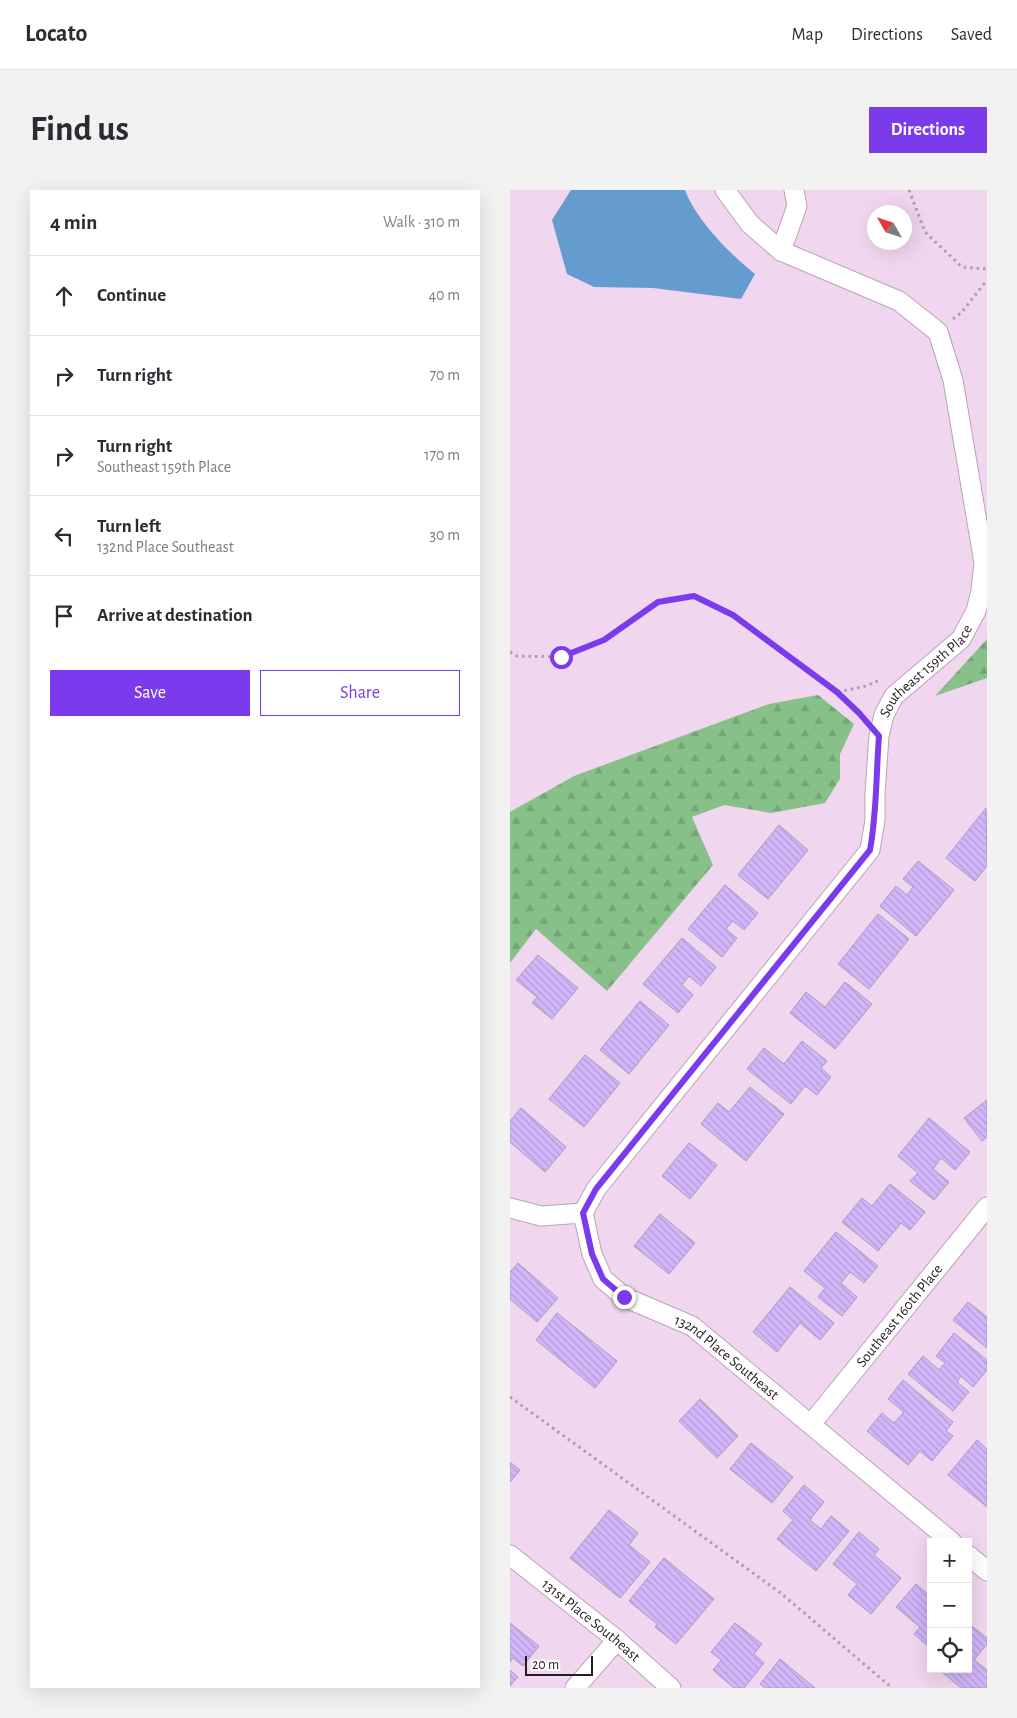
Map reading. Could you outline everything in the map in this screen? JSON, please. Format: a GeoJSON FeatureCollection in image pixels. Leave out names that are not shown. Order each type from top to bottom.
{"type":"FeatureCollection","features":[{"type":"Feature","properties":{"kind":"street"},"geometry":{"type":"LineString","coordinates":[[725,190],[750,224],[781,252],[899,301],[938,332]]}},
{"type":"Feature","properties":{"kind":"street"},"geometry":{"type":"LineString","coordinates":[[781,252],[797,206],[794,190]]}},
{"type":"Feature","properties":{"kind":"street","name":"Southeast 159th Place"},"geometry":{"type":"LineString","coordinates":[[583,1213],[596,1189],[870,850],[875,820],[879,736],[884,715],[894,696],[961,639],[976,611],[981,591],[984,563],[955,390],[938,332]]}},
{"type":"Feature","properties":{"kind":"street","name":"Southeast 160th Place"},"geometry":{"type":"LineString","coordinates":[[811,1424],[987,1207]]}},
{"type":"Feature","properties":{"kind":"street"},"geometry":{"type":"LineString","coordinates":[[510,1208],[541,1216],[583,1213]]}},
{"type":"Feature","properties":{"kind":"street","name":"132nd Place Southeast"},"geometry":{"type":"LineString","coordinates":[[583,1213],[592,1254],[603,1279],[624,1297],[692,1326],[947,1538]]}},
{"type":"Feature","properties":{"kind":"street","name":"131st Place Southeast"},"geometry":{"type":"LineString","coordinates":[[510,1555],[617,1640],[670,1688]]}},
{"type":"Feature","properties":{"kind":"street"},"geometry":{"type":"LineString","coordinates":[[972,1559],[987,1571]]}},
{"type":"Feature","properties":{"kind":"street"},"geometry":{"type":"LineString","coordinates":[[575,1688],[617,1640]]}},
{"type":"Feature","properties":{"kind":"path"},"geometry":{"type":"LineString","coordinates":[[909,190],[925,232],[962,267],[987,269]]}},
{"type":"Feature","properties":{"kind":"path"},"geometry":{"type":"LineString","coordinates":[[938,332],[962,312],[987,280]]}},
{"type":"Feature","properties":{"kind":"path"},"geometry":{"type":"LineString","coordinates":[[510,652],[517,656],[561,657],[604,640],[658,602],[694,596],[733,615],[837,692],[879,736]]}},
{"type":"Feature","properties":{"kind":"path"},"geometry":{"type":"LineString","coordinates":[[510,1397],[782,1594],[892,1688]]}},
{"type":"Feature","properties":{"kind":"green space"},"geometry":{"type":"Polygon","coordinates":[[[987,639],[987,678],[935,696],[987,639]]]}},
{"type":"Feature","properties":{"kind":"green space"},"geometry":{"type":"Polygon","coordinates":[[[818,695],[854,724],[840,754],[840,779],[825,803],[771,813],[724,805],[692,817],[713,865],[607,991],[536,929],[510,963],[510,812],[574,776],[769,704],[818,695]]]}},
{"type":"Feature","properties":{"kind":"water"},"geometry":{"type":"Polygon","coordinates":[[[571,190],[685,190],[697,213],[715,236],[755,274],[741,299],[653,288],[594,287],[567,274],[552,220],[571,190]]]}},
{"type":"Feature","properties":{"kind":"building"},"geometry":{"type":"Polygon","coordinates":[[[986,808],[987,866],[975,881],[946,858],[986,808]]]}},
{"type":"Feature","properties":{"kind":"building"},"geometry":{"type":"Polygon","coordinates":[[[779,825],[808,850],[768,899],[738,875],[779,825]]]}},
{"type":"Feature","properties":{"kind":"building"},"geometry":{"type":"Polygon","coordinates":[[[918,861],[954,890],[916,936],[880,906],[896,886],[907,895],[913,887],[903,879],[918,861]]]}},
{"type":"Feature","properties":{"kind":"building"},"geometry":{"type":"Polygon","coordinates":[[[725,885],[758,913],[744,930],[733,921],[726,929],[737,938],[722,957],[688,929],[725,885]]]}},
{"type":"Feature","properties":{"kind":"building"},"geometry":{"type":"Polygon","coordinates":[[[878,914],[909,939],[869,989],[838,964],[878,914]]]}},
{"type":"Feature","properties":{"kind":"building"},"geometry":{"type":"Polygon","coordinates":[[[682,938],[716,967],[701,986],[689,976],[682,985],[693,995],[678,1013],[643,984],[682,938]]]}},
{"type":"Feature","properties":{"kind":"building"},"geometry":{"type":"Polygon","coordinates":[[[538,955],[578,988],[552,1019],[532,1003],[537,997],[516,980],[538,955]]]}},
{"type":"Feature","properties":{"kind":"building"},"geometry":{"type":"Polygon","coordinates":[[[845,982],[872,1004],[835,1049],[790,1013],[806,992],[825,1007],[845,982]]]}},
{"type":"Feature","properties":{"kind":"building"},"geometry":{"type":"Polygon","coordinates":[[[640,1001],[669,1025],[629,1074],[600,1050],[640,1001]]]}},
{"type":"Feature","properties":{"kind":"building"},"geometry":{"type":"Polygon","coordinates":[[[802,1041],[827,1061],[821,1068],[831,1077],[817,1095],[805,1086],[791,1104],[747,1069],[764,1048],[784,1064],[802,1041]]]}},
{"type":"Feature","properties":{"kind":"building"},"geometry":{"type":"Polygon","coordinates":[[[585,1055],[620,1083],[584,1127],[549,1099],[585,1055]]]}},
{"type":"Feature","properties":{"kind":"building"},"geometry":{"type":"Polygon","coordinates":[[[750,1087],[784,1114],[746,1161],[701,1124],[718,1103],[729,1112],[750,1087]]]}},
{"type":"Feature","properties":{"kind":"building"},"geometry":{"type":"Polygon","coordinates":[[[987,1100],[987,1137],[982,1141],[964,1118],[987,1100]]]}},
{"type":"Feature","properties":{"kind":"building"},"geometry":{"type":"Polygon","coordinates":[[[521,1108],[566,1147],[545,1172],[510,1142],[510,1121],[521,1108]]]}},
{"type":"Feature","properties":{"kind":"building"},"geometry":{"type":"Polygon","coordinates":[[[929,1118],[970,1152],[955,1170],[941,1158],[933,1169],[949,1182],[934,1200],[910,1181],[918,1173],[898,1156],[929,1118]]]}},
{"type":"Feature","properties":{"kind":"building"},"geometry":{"type":"Polygon","coordinates":[[[689,1143],[717,1165],[690,1199],[662,1176],[689,1143]]]}},
{"type":"Feature","properties":{"kind":"building"},"geometry":{"type":"Polygon","coordinates":[[[890,1184],[925,1212],[910,1230],[901,1223],[878,1251],[842,1222],[862,1198],[872,1206],[890,1184]]]}},
{"type":"Feature","properties":{"kind":"building"},"geometry":{"type":"Polygon","coordinates":[[[660,1214],[695,1243],[669,1274],[634,1246],[660,1214]]]}},
{"type":"Feature","properties":{"kind":"building"},"geometry":{"type":"Polygon","coordinates":[[[836,1232],[878,1266],[864,1283],[850,1272],[841,1283],[857,1297],[842,1316],[818,1297],[825,1288],[804,1271],[836,1232]]]}},
{"type":"Feature","properties":{"kind":"building"},"geometry":{"type":"Polygon","coordinates":[[[518,1263],[558,1298],[537,1322],[510,1299],[510,1272],[518,1263]]]}},
{"type":"Feature","properties":{"kind":"building"},"geometry":{"type":"Polygon","coordinates":[[[790,1287],[834,1323],[820,1340],[800,1323],[777,1352],[753,1332],[790,1287]]]}},
{"type":"Feature","properties":{"kind":"building"},"geometry":{"type":"Polygon","coordinates":[[[968,1302],[987,1317],[987,1348],[953,1320],[968,1302]]]}},
{"type":"Feature","properties":{"kind":"building"},"geometry":{"type":"Polygon","coordinates":[[[557,1313],[617,1361],[595,1388],[536,1340],[557,1313]]]}},
{"type":"Feature","properties":{"kind":"building"},"geometry":{"type":"Polygon","coordinates":[[[954,1333],[987,1360],[987,1370],[973,1387],[961,1376],[957,1382],[969,1392],[953,1411],[908,1374],[923,1356],[939,1370],[945,1363],[936,1356],[954,1333]]]}},
{"type":"Feature","properties":{"kind":"building"},"geometry":{"type":"Polygon","coordinates":[[[903,1380],[953,1422],[946,1431],[953,1436],[932,1461],[920,1451],[908,1465],[867,1431],[882,1413],[894,1423],[904,1412],[888,1399],[903,1380]]]}},
{"type":"Feature","properties":{"kind":"building"},"geometry":{"type":"Polygon","coordinates":[[[700,1399],[738,1436],[717,1458],[679,1421],[700,1399]]]}},
{"type":"Feature","properties":{"kind":"building"},"geometry":{"type":"Polygon","coordinates":[[[977,1440],[987,1449],[987,1507],[948,1475],[977,1440]]]}},
{"type":"Feature","properties":{"kind":"building"},"geometry":{"type":"Polygon","coordinates":[[[751,1443],[793,1477],[772,1503],[730,1469],[751,1443]]]}},
{"type":"Feature","properties":{"kind":"building"},"geometry":{"type":"Polygon","coordinates":[[[510,1462],[520,1470],[510,1482],[510,1462]]]}},
{"type":"Feature","properties":{"kind":"building"},"geometry":{"type":"Polygon","coordinates":[[[804,1485],[824,1502],[810,1520],[821,1529],[831,1516],[849,1531],[816,1571],[777,1539],[793,1520],[783,1511],[804,1485]]]}},
{"type":"Feature","properties":{"kind":"building"},"geometry":{"type":"Polygon","coordinates":[[[609,1510],[638,1533],[629,1545],[650,1562],[620,1598],[570,1558],[609,1510]]]}},
{"type":"Feature","properties":{"kind":"building"},"geometry":{"type":"Polygon","coordinates":[[[859,1532],[879,1549],[874,1555],[901,1578],[871,1614],[848,1595],[857,1584],[833,1564],[859,1532]]]}},
{"type":"Feature","properties":{"kind":"building"},"geometry":{"type":"Polygon","coordinates":[[[664,1558],[714,1599],[676,1644],[655,1627],[657,1624],[629,1601],[664,1558]]]}},
{"type":"Feature","properties":{"kind":"building"},"geometry":{"type":"Polygon","coordinates":[[[916,1584],[927,1594],[927,1645],[914,1634],[920,1627],[896,1607],[916,1584]]]}},
{"type":"Feature","properties":{"kind":"building"},"geometry":{"type":"Polygon","coordinates":[[[510,1623],[539,1646],[523,1666],[513,1658],[510,1662],[510,1623]]]}},
{"type":"Feature","properties":{"kind":"building"},"geometry":{"type":"Polygon","coordinates":[[[735,1623],[762,1644],[754,1654],[764,1663],[744,1688],[734,1688],[713,1670],[721,1660],[711,1652],[735,1623]]]}},
{"type":"Feature","properties":{"kind":"building"},"geometry":{"type":"Polygon","coordinates":[[[972,1626],[987,1638],[987,1644],[974,1660],[987,1670],[987,1688],[961,1688],[943,1673],[972,1673],[972,1626]]]}},
{"type":"Feature","properties":{"kind":"building"},"geometry":{"type":"Polygon","coordinates":[[[780,1659],[815,1688],[765,1688],[760,1684],[780,1659]]]}},
{"type":"Feature","properties":{"kind":"building"},"geometry":{"type":"Polygon","coordinates":[[[510,1670],[518,1677],[510,1686],[510,1670]]]}},
{"type":"Feature","properties":{"kind":"route"},"geometry":{"type":"LineString","coordinates":[[561,657],[604,640],[658,602],[694,596],[733,615],[837,692],[879,736],[875,820],[870,850],[596,1189],[583,1213],[592,1254],[603,1279],[624,1297]]}}]}
